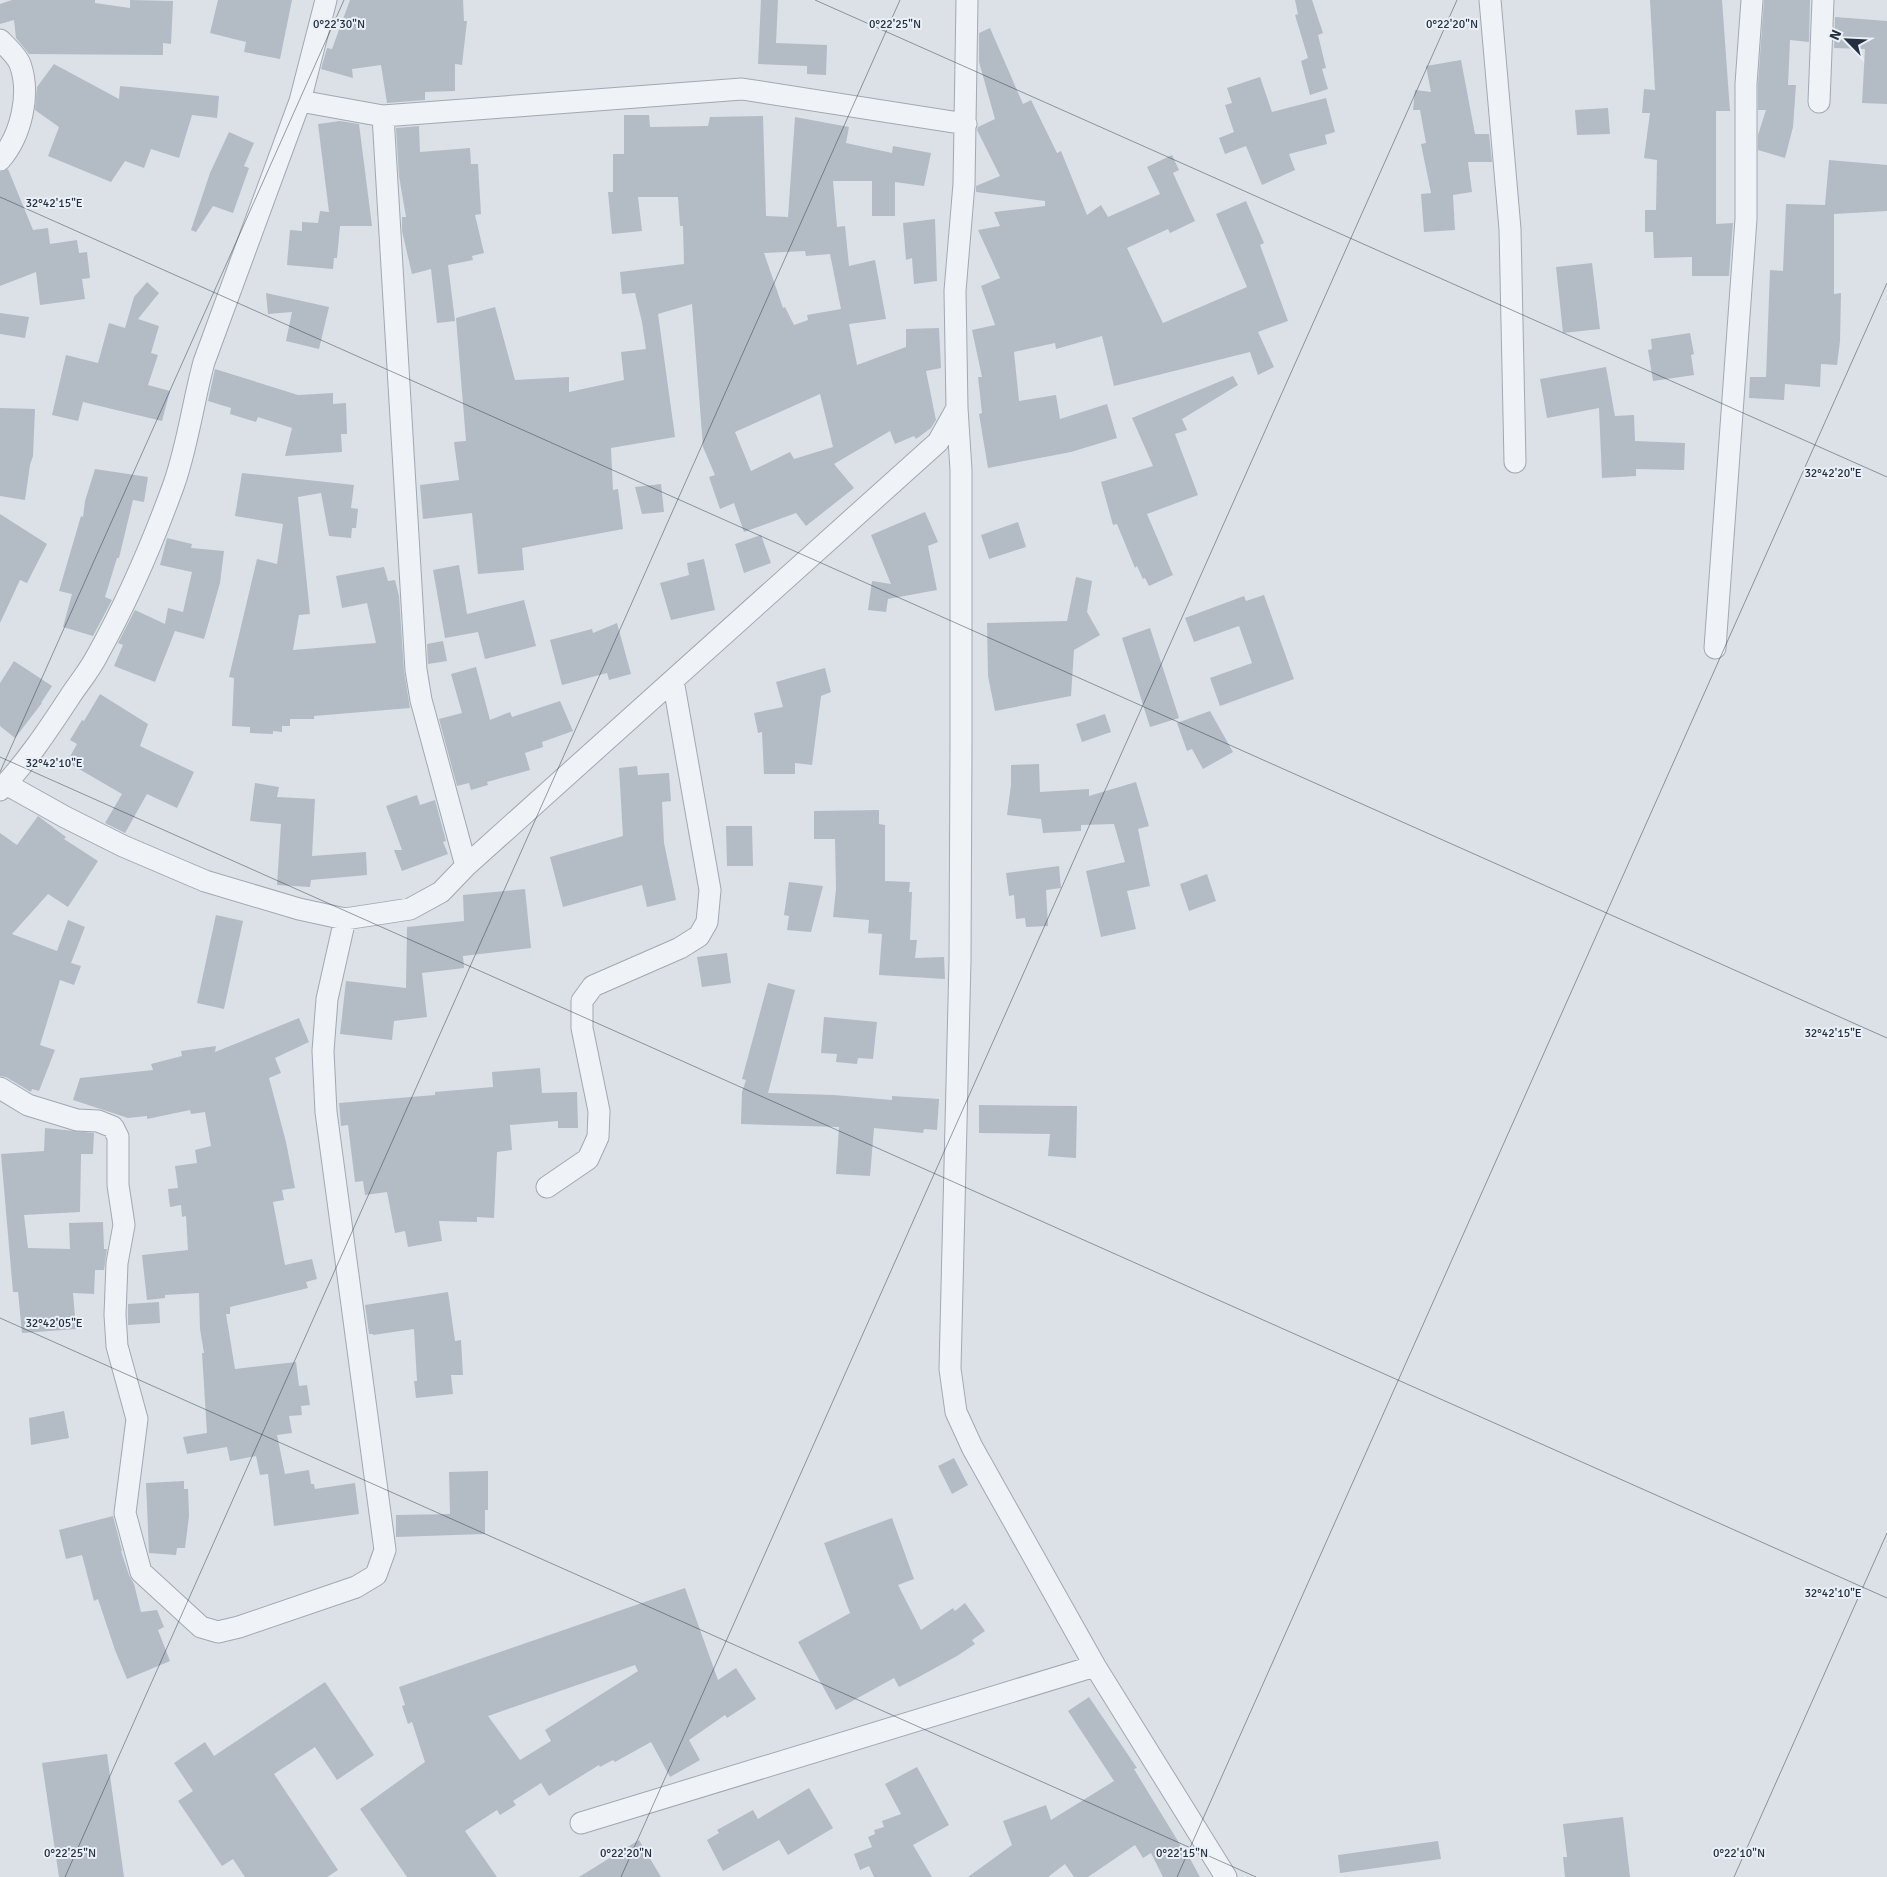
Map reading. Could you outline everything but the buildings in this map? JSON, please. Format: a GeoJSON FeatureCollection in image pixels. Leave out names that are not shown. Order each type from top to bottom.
{"type":"FeatureCollection","features":[{"type":"Feature","properties":{"kind":"street"},"geometry":{"type":"LineString","coordinates":[[326,0],[300,101],[204,362],[196,392],[190,429],[174,483],[147,550],[98,656],[53,723],[3,787],[123,846],[205,881],[299,909],[345,919],[410,909],[441,892],[466,866],[938,442],[957,408]]}},
{"type":"Feature","properties":{"kind":"street"},"geometry":{"type":"LineString","coordinates":[[967,0],[964,184],[955,291],[957,408],[961,490],[960,960],[950,1369],[956,1412],[972,1447],[1095,1666],[1226,1877]]}},
{"type":"Feature","properties":{"kind":"street"},"geometry":{"type":"LineString","coordinates":[[1490,0],[1510,229],[1515,462]]}},
{"type":"Feature","properties":{"kind":"street"},"geometry":{"type":"LineString","coordinates":[[1715,648],[1746,219],[1746,84],[1752,0]]}},
{"type":"Feature","properties":{"kind":"street"},"geometry":{"type":"LineString","coordinates":[[1819,102],[1823,0]]}},
{"type":"Feature","properties":{"kind":"street"},"geometry":{"type":"LineString","coordinates":[[0,40],[19,63],[25,92],[18,128],[0,160]]}},
{"type":"Feature","properties":{"kind":"street"},"geometry":{"type":"LineString","coordinates":[[300,101],[383,116],[742,89],[966,124]]}},
{"type":"Feature","properties":{"kind":"street"},"geometry":{"type":"LineString","coordinates":[[383,116],[416,670],[421,700],[466,866]]}},
{"type":"Feature","properties":{"kind":"street"},"geometry":{"type":"LineString","coordinates":[[548,1187],[588,1159],[598,1138],[599,1111],[582,1028],[582,1001],[593,986],[680,948],[699,936],[707,922],[710,890],[673,680]]}},
{"type":"Feature","properties":{"kind":"street"},"geometry":{"type":"LineString","coordinates":[[0,1088],[28,1105],[77,1120],[98,1121],[113,1127],[118,1137],[118,1185],[124,1225],[117,1263],[115,1315],[117,1346],[137,1419],[125,1513],[141,1572],[201,1627],[218,1632],[240,1627],[356,1587],[376,1575],[386,1550],[326,1112],[323,1051],[326,1008],[345,919]]}},
{"type":"Feature","properties":{"kind":"street"},"geometry":{"type":"LineString","coordinates":[[581,1823],[1095,1666]]}}]}
